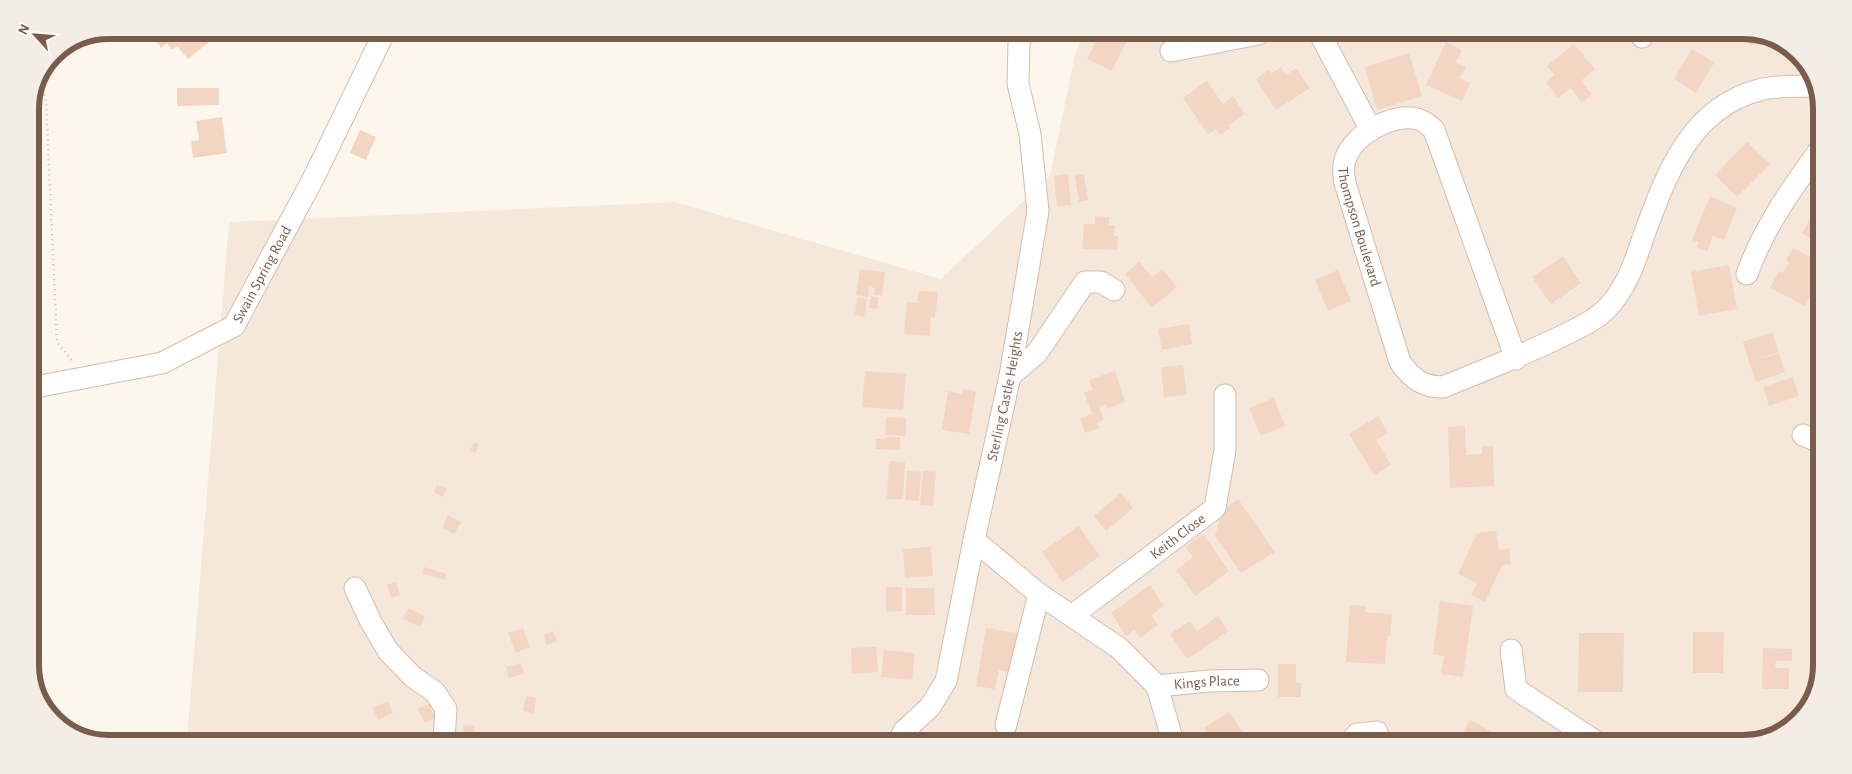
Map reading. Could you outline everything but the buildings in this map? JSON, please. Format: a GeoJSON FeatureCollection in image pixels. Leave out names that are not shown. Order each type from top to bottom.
{"type":"FeatureCollection","features":[{"type":"Feature","properties":{"kind":"street","name":"Swain Spring Road"},"geometry":{"type":"LineString","coordinates":[[39,386],[162,363],[234,326],[314,178],[381,39]]}},
{"type":"Feature","properties":{"kind":"street","name":"Sterling Castle Heights"},"geometry":{"type":"LineString","coordinates":[[902,735],[930,707],[946,681],[974,540],[1010,376],[1038,211],[1030,134],[1018,84],[1020,39]]}},
{"type":"Feature","properties":{"kind":"street"},"geometry":{"type":"LineString","coordinates":[[1171,51],[1233,39]]}},
{"type":"Feature","properties":{"kind":"street"},"geometry":{"type":"LineString","coordinates":[[1323,39],[1371,130]]}},
{"type":"Feature","properties":{"kind":"street","name":"Thompson Boulevard"},"geometry":{"type":"LineString","coordinates":[[1516,359],[1434,130],[1418,119],[1397,119],[1371,130],[1355,141],[1344,160],[1345,184],[1400,362],[1409,375],[1421,383],[1432,387],[1443,386],[1516,359],[1588,323],[1608,307],[1623,289],[1634,266],[1669,170],[1690,137],[1710,116],[1733,99],[1760,89],[1810,86]]}},
{"type":"Feature","properties":{"kind":"street"},"geometry":{"type":"LineString","coordinates":[[1747,274],[1756,247],[1774,215],[1813,159]]}},
{"type":"Feature","properties":{"kind":"street"},"geometry":{"type":"LineString","coordinates":[[1010,376],[1037,353],[1085,282],[1101,282],[1114,290]]}},
{"type":"Feature","properties":{"kind":"street","name":"Keith Close"},"geometry":{"type":"LineString","coordinates":[[1073,615],[1215,508],[1226,450],[1225,395]]}},
{"type":"Feature","properties":{"kind":"street"},"geometry":{"type":"LineString","coordinates":[[974,540],[1039,594],[1073,615],[1119,648],[1156,686],[1171,735]]}},
{"type":"Feature","properties":{"kind":"street"},"geometry":{"type":"LineString","coordinates":[[355,588],[371,622],[388,651],[413,677],[435,692],[446,710],[444,735]]}},
{"type":"Feature","properties":{"kind":"street"},"geometry":{"type":"LineString","coordinates":[[1006,725],[1039,594]]}},
{"type":"Feature","properties":{"kind":"street"},"geometry":{"type":"LineString","coordinates":[[1511,650],[1516,689],[1585,735]]}},
{"type":"Feature","properties":{"kind":"street","name":"Kings Place"},"geometry":{"type":"LineString","coordinates":[[1156,686],[1258,680]]}},
{"type":"Feature","properties":{"kind":"street"},"geometry":{"type":"LineString","coordinates":[[1356,735],[1378,732]]}},
{"type":"Feature","properties":{"kind":"path"},"geometry":{"type":"LineString","coordinates":[[42,86],[46,101],[57,342],[85,378]]}},
{"type":"Feature","properties":{"kind":"shaded area"},"geometry":{"type":"Polygon","coordinates":[[[1081,39],[1744,39],[1770,44],[1793,59],[1810,86],[1813,104],[1813,666],[1808,692],[1799,708],[1790,718],[1770,730],[1753,735],[187,735],[229,222],[675,202],[941,279],[1050,176],[1075,55],[1081,39]]]}}]}
